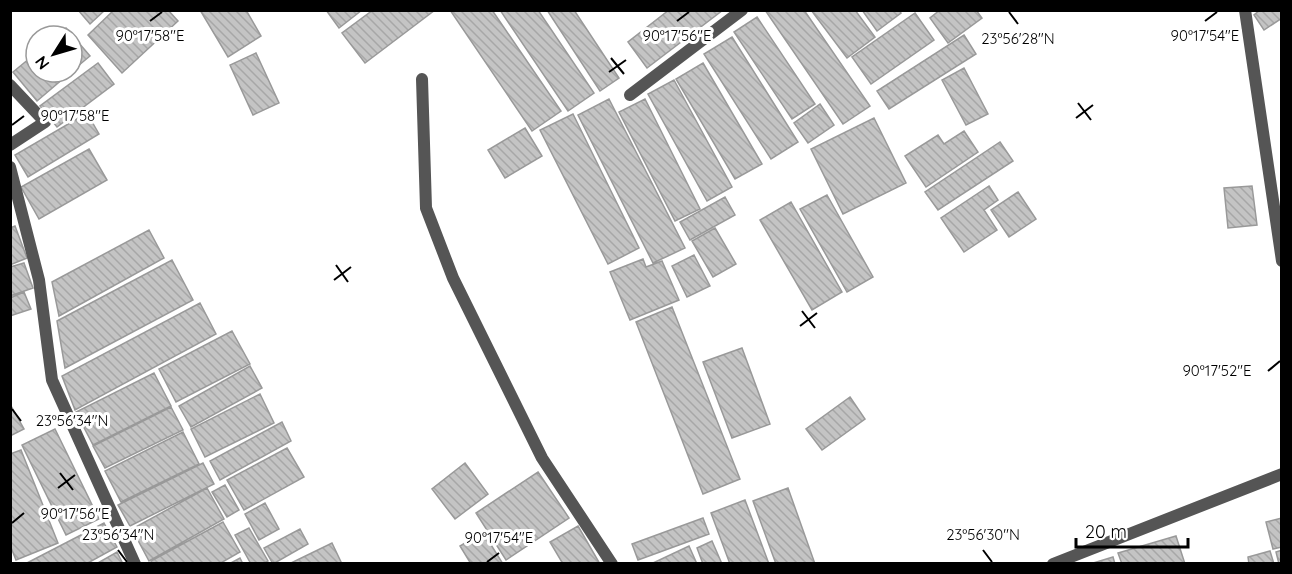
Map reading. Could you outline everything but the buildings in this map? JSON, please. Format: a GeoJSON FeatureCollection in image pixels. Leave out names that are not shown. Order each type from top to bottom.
{"type":"FeatureCollection","features":[{"type":"Feature","properties":{"kind":"street"},"geometry":{"type":"LineString","coordinates":[[630,95],[742,10]]}},
{"type":"Feature","properties":{"kind":"street"},"geometry":{"type":"LineString","coordinates":[[1245,10],[1281,261]]}},
{"type":"Feature","properties":{"kind":"street"},"geometry":{"type":"LineString","coordinates":[[422,79],[426,208],[453,278],[542,458],[612,564]]}},
{"type":"Feature","properties":{"kind":"street"},"geometry":{"type":"LineString","coordinates":[[10,85],[45,122],[10,145]]}},
{"type":"Feature","properties":{"kind":"street"},"geometry":{"type":"LineString","coordinates":[[10,167],[39,280],[52,380],[135,564]]}},
{"type":"Feature","properties":{"kind":"street"},"geometry":{"type":"LineString","coordinates":[[1270,191],[1281,183]]}},
{"type":"Feature","properties":{"kind":"street"},"geometry":{"type":"LineString","coordinates":[[1053,564],[1281,474]]}}]}
